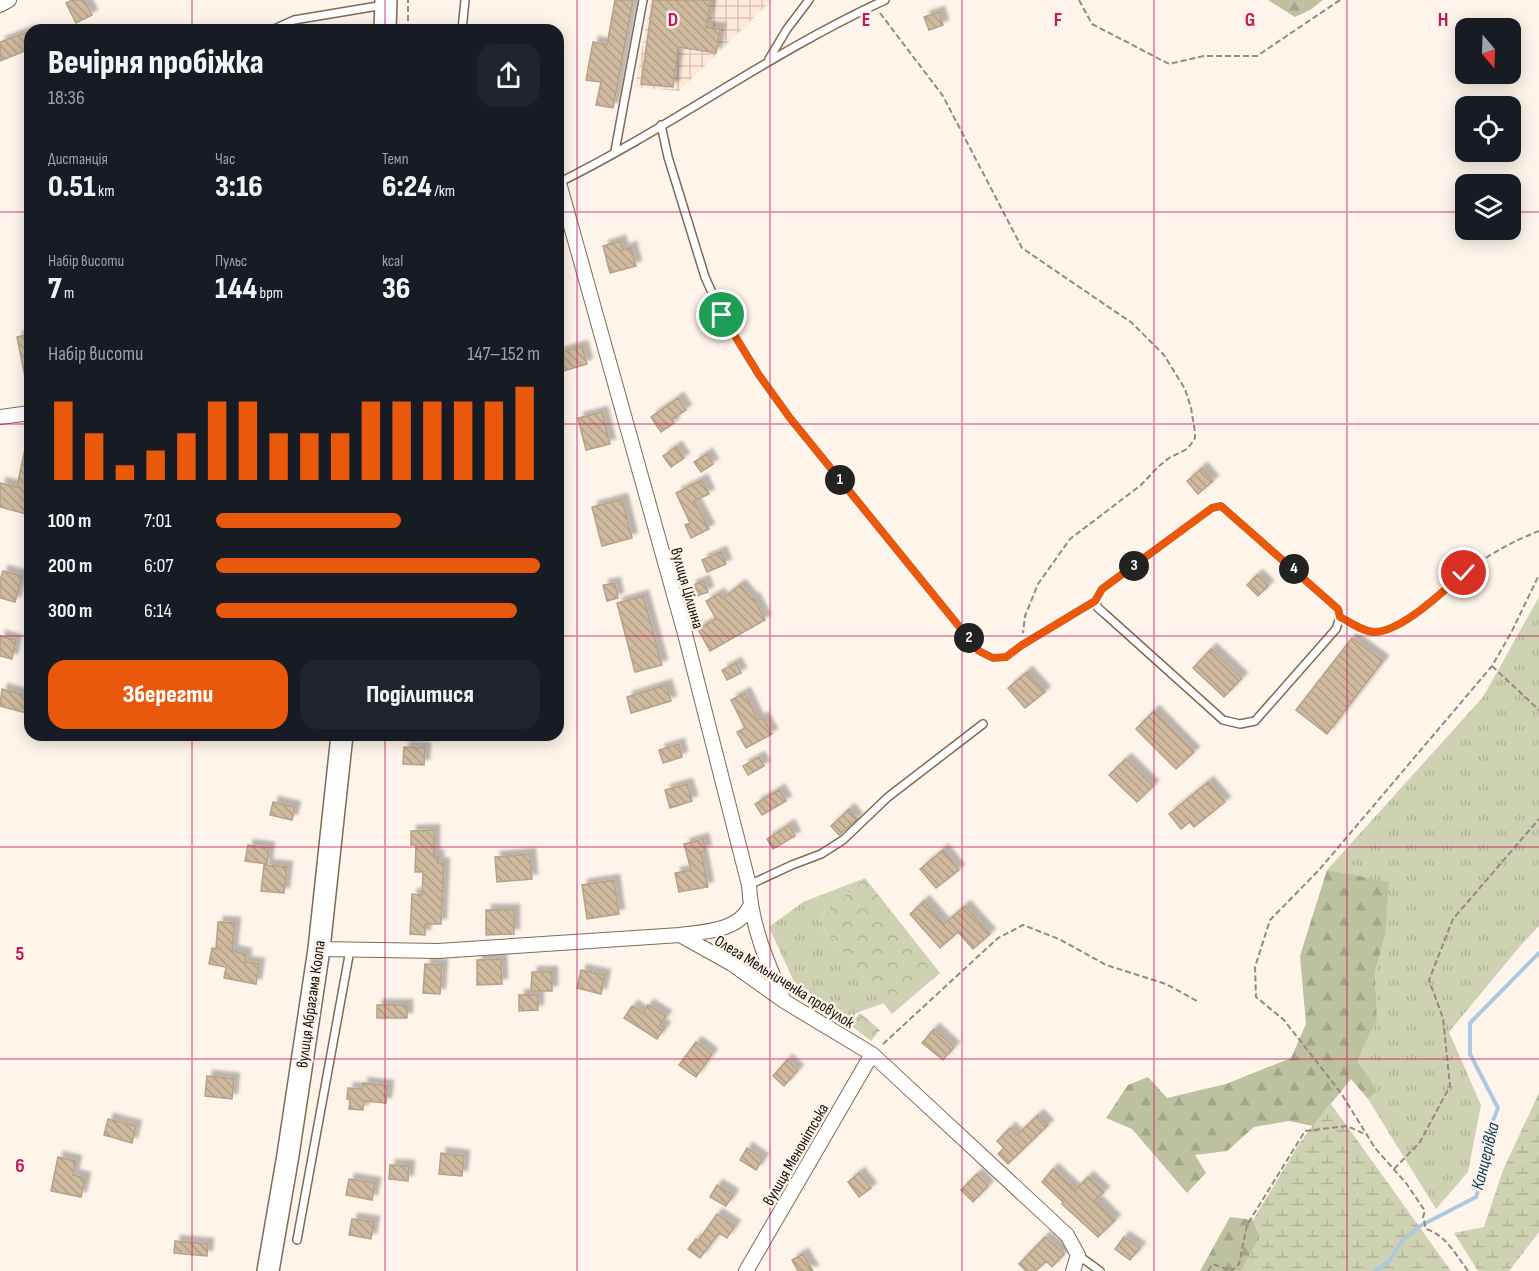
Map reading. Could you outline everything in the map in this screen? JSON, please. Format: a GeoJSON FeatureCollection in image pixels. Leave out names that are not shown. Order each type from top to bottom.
{"type":"FeatureCollection","features":[{"type":"Feature","properties":{"kind":"main road"},"geometry":{"type":"LineString","coordinates":[[385,24],[386,2]]}},
{"type":"Feature","properties":{"kind":"main road","name":"вулиця Абрагама Коопа"},"geometry":{"type":"LineString","coordinates":[[268,1271],[319,949],[341,741]]}},
{"type":"Feature","properties":{"kind":"street"},"geometry":{"type":"LineString","coordinates":[[0,5],[9,0]]}},
{"type":"Feature","properties":{"kind":"street","name":"вулиця Цілинна"},"geometry":{"type":"LineString","coordinates":[[564,204],[684,630],[749,885],[750,906],[756,931],[784,1001]]}},
{"type":"Feature","properties":{"kind":"street"},"geometry":{"type":"LineString","coordinates":[[0,417],[24,414]]}},
{"type":"Feature","properties":{"kind":"street"},"geometry":{"type":"LineString","coordinates":[[319,949],[438,951],[680,935],[717,930],[727,926],[746,915],[750,906]]}},
{"type":"Feature","properties":{"kind":"street","name":"Олега Мельниченка провулок"},"geometry":{"type":"LineString","coordinates":[[680,935],[732,964],[784,1001],[872,1054],[1067,1234],[1078,1255]]}},
{"type":"Feature","properties":{"kind":"street","name":"вулиця Менонітська"},"geometry":{"type":"LineString","coordinates":[[746,1271],[872,1054]]}},
{"type":"Feature","properties":{"kind":"street"},"geometry":{"type":"LineString","coordinates":[[1072,1271],[1078,1255]]}},
{"type":"Feature","properties":{"kind":"lane"},"geometry":{"type":"LineString","coordinates":[[463,24],[465,0]]}},
{"type":"Feature","properties":{"kind":"lane"},"geometry":{"type":"LineString","coordinates":[[615,151],[643,0]]}},
{"type":"Feature","properties":{"kind":"lane"},"geometry":{"type":"LineString","coordinates":[[767,61],[809,0]]}},
{"type":"Feature","properties":{"kind":"lane"},"geometry":{"type":"LineString","coordinates":[[564,180],[637,141],[767,61],[885,0]]}},
{"type":"Feature","properties":{"kind":"lane"},"geometry":{"type":"LineString","coordinates":[[285,24],[294,20],[386,2]]}},
{"type":"Feature","properties":{"kind":"lane"},"geometry":{"type":"LineString","coordinates":[[661,125],[705,277],[722,315],[759,375],[790,418],[979,651],[986,656],[1006,657],[1095,601],[1102,589],[1212,508],[1221,506],[1338,609],[1340,617],[1336,629],[1255,721],[1240,724],[1223,720],[1105,614],[1095,601]]}},
{"type":"Feature","properties":{"kind":"lane"},"geometry":{"type":"LineString","coordinates":[[1340,617],[1368,631],[1377,632],[1423,609]]}},
{"type":"Feature","properties":{"kind":"lane"},"geometry":{"type":"LineString","coordinates":[[749,885],[821,854],[843,840],[888,797],[983,724]]}},
{"type":"Feature","properties":{"kind":"lane"},"geometry":{"type":"LineString","coordinates":[[297,1240],[350,950]]}},
{"type":"Feature","properties":{"kind":"lane"},"geometry":{"type":"LineString","coordinates":[[1078,1255],[1100,1271]]}},
{"type":"Feature","properties":{"kind":"path"},"geometry":{"type":"LineString","coordinates":[[408,0],[408,24]]}},
{"type":"Feature","properties":{"kind":"path"},"geometry":{"type":"LineString","coordinates":[[1079,0],[1092,24],[1169,64],[1204,56],[1257,56],[1340,0]]}},
{"type":"Feature","properties":{"kind":"path"},"geometry":{"type":"LineString","coordinates":[[874,5],[943,96],[1022,248],[1132,323],[1150,340],[1178,376],[1191,408],[1195,438],[1187,449],[1169,458],[1141,486],[1070,539],[1038,584],[1025,616],[1022,645]]}},
{"type":"Feature","properties":{"kind":"path"},"geometry":{"type":"LineString","coordinates":[[1423,609],[1488,555],[1514,540],[1539,531]]}},
{"type":"Feature","properties":{"kind":"path"},"geometry":{"type":"LineString","coordinates":[[1468,1271],[1444,1239],[1436,1232],[1426,1228],[1423,1216],[1425,1211],[1406,1183],[1375,1148],[1341,1093],[1284,1020],[1256,997],[1255,967],[1270,920],[1319,870],[1492,666],[1539,575]]}},
{"type":"Feature","properties":{"kind":"path"},"geometry":{"type":"LineString","coordinates":[[1492,666],[1539,711]]}},
{"type":"Feature","properties":{"kind":"path"},"geometry":{"type":"LineString","coordinates":[[1394,1169],[1420,1142],[1450,1086],[1443,1018],[1429,980],[1453,920],[1539,819]]}},
{"type":"Feature","properties":{"kind":"path"},"geometry":{"type":"LineString","coordinates":[[872,1054],[998,938],[1023,925],[1059,939],[1106,965],[1166,984],[1197,1001]]}},
{"type":"Feature","properties":{"kind":"path"},"geometry":{"type":"LineString","coordinates":[[1208,1271],[1213,1264],[1231,1271],[1239,1264],[1247,1225],[1305,1131],[1347,1126],[1367,1135]]}},
{"type":"Feature","properties":{"kind":"shaded area"},"geometry":{"type":"Polygon","coordinates":[[[651,0],[772,0],[679,91],[635,87],[651,0]]]}},
{"type":"Feature","properties":{"kind":"green space"},"geometry":{"type":"Polygon","coordinates":[[[1268,0],[1323,0],[1310,10],[1295,17],[1268,0]]]}},
{"type":"Feature","properties":{"kind":"green space"},"geometry":{"type":"Polygon","coordinates":[[[1539,597],[1539,926],[1449,1032],[1481,1105],[1468,1172],[1436,1209],[1368,1099],[1378,1091],[1357,1060],[1377,1020],[1375,973],[1385,935],[1327,870],[1483,697],[1539,597]]]}},
{"type":"Feature","properties":{"kind":"green space"},"geometry":{"type":"Polygon","coordinates":[[[1327,870],[1389,882],[1385,935],[1375,973],[1377,1020],[1357,1060],[1378,1091],[1368,1099],[1351,1079],[1313,1126],[1289,1121],[1254,1127],[1227,1151],[1195,1155],[1206,1173],[1187,1193],[1132,1129],[1106,1118],[1128,1085],[1148,1077],[1167,1098],[1226,1084],[1291,1058],[1306,1024],[1300,956],[1327,870]]]}},
{"type":"Feature","properties":{"kind":"green space"},"geometry":{"type":"Polygon","coordinates":[[[865,878],[818,921],[884,1003],[856,1013],[848,1024],[800,995],[769,927],[803,902],[865,878]]]}},
{"type":"Feature","properties":{"kind":"green space"},"geometry":{"type":"Polygon","coordinates":[[[865,878],[940,973],[892,1014],[818,921],[865,878]]]}},
{"type":"Feature","properties":{"kind":"green space"},"geometry":{"type":"Polygon","coordinates":[[[860,1013],[880,1030],[871,1041],[850,1025],[860,1013]]]}},
{"type":"Feature","properties":{"kind":"green space"},"geometry":{"type":"Polygon","coordinates":[[[1539,1093],[1539,1232],[1509,1271],[1478,1271],[1454,1233],[1484,1227],[1503,1170],[1539,1093]]]}},
{"type":"Feature","properties":{"kind":"green space"},"geometry":{"type":"Polygon","coordinates":[[[1330,1103],[1451,1271],[1241,1271],[1260,1237],[1253,1220],[1299,1144],[1330,1103]]]}},
{"type":"Feature","properties":{"kind":"green space"},"geometry":{"type":"Polygon","coordinates":[[[1230,1217],[1253,1220],[1260,1237],[1241,1271],[1200,1271],[1230,1217]]]}},
{"type":"Feature","properties":{"kind":"building"},"geometry":{"type":"Polygon","coordinates":[[[72,0],[84,0],[92,15],[76,23],[66,3],[72,0]]]}},
{"type":"Feature","properties":{"kind":"building"},"geometry":{"type":"Polygon","coordinates":[[[615,0],[633,0],[613,108],[596,105],[601,82],[586,80],[593,42],[607,45],[615,0]]]}},
{"type":"Feature","properties":{"kind":"building"},"geometry":{"type":"Polygon","coordinates":[[[653,0],[711,0],[706,27],[720,29],[716,53],[678,47],[673,87],[641,84],[653,0]]]}},
{"type":"Feature","properties":{"kind":"building"},"geometry":{"type":"Polygon","coordinates":[[[939,12],[943,25],[929,30],[924,17],[939,12]]]}},
{"type":"Feature","properties":{"kind":"building"},"geometry":{"type":"Polygon","coordinates":[[[24,33],[24,51],[0,61],[0,42],[24,33]]]}},
{"type":"Feature","properties":{"kind":"building"},"geometry":{"type":"Polygon","coordinates":[[[620,241],[623,250],[631,247],[636,266],[610,273],[603,246],[620,241]]]}},
{"type":"Feature","properties":{"kind":"building"},"geometry":{"type":"Polygon","coordinates":[[[24,335],[24,372],[17,337],[24,335]]]}},
{"type":"Feature","properties":{"kind":"building"},"geometry":{"type":"Polygon","coordinates":[[[582,346],[587,364],[564,371],[564,351],[582,346]]]}},
{"type":"Feature","properties":{"kind":"building"},"geometry":{"type":"Polygon","coordinates":[[[678,398],[686,410],[672,419],[674,423],[661,432],[651,417],[678,398]]]}},
{"type":"Feature","properties":{"kind":"building"},"geometry":{"type":"Polygon","coordinates":[[[602,412],[610,444],[586,450],[578,418],[602,412]]]}},
{"type":"Feature","properties":{"kind":"building"},"geometry":{"type":"Polygon","coordinates":[[[676,447],[684,458],[671,467],[663,456],[676,447]]]}},
{"type":"Feature","properties":{"kind":"building"},"geometry":{"type":"Polygon","coordinates":[[[24,454],[24,513],[0,507],[0,483],[17,487],[24,454]]]}},
{"type":"Feature","properties":{"kind":"building"},"geometry":{"type":"Polygon","coordinates":[[[707,454],[713,464],[701,472],[694,462],[707,454]]]}},
{"type":"Feature","properties":{"kind":"building"},"geometry":{"type":"Polygon","coordinates":[[[1202,468],[1213,481],[1198,494],[1187,481],[1202,468]]]}},
{"type":"Feature","properties":{"kind":"building"},"geometry":{"type":"Polygon","coordinates":[[[702,480],[709,494],[694,501],[709,529],[691,538],[685,525],[690,523],[676,493],[702,480]]]}},
{"type":"Feature","properties":{"kind":"building"},"geometry":{"type":"Polygon","coordinates":[[[622,499],[632,538],[602,546],[592,507],[622,499]]]}},
{"type":"Feature","properties":{"kind":"building"},"geometry":{"type":"Polygon","coordinates":[[[721,552],[726,564],[707,572],[702,560],[721,552]]]}},
{"type":"Feature","properties":{"kind":"building"},"geometry":{"type":"Polygon","coordinates":[[[3,571],[22,576],[15,602],[0,598],[0,580],[3,571]]]}},
{"type":"Feature","properties":{"kind":"building"},"geometry":{"type":"Polygon","coordinates":[[[1257,575],[1268,586],[1258,596],[1247,585],[1257,575]]]}},
{"type":"Feature","properties":{"kind":"building"},"geometry":{"type":"Polygon","coordinates":[[[704,581],[708,592],[694,597],[691,586],[704,581]]]}},
{"type":"Feature","properties":{"kind":"building"},"geometry":{"type":"Polygon","coordinates":[[[615,583],[618,598],[607,601],[603,585],[615,583]]]}},
{"type":"Feature","properties":{"kind":"building"},"geometry":{"type":"Polygon","coordinates":[[[740,585],[752,599],[754,598],[765,620],[710,651],[698,629],[716,619],[706,601],[719,594],[722,599],[740,585]]]}},
{"type":"Feature","properties":{"kind":"building"},"geometry":{"type":"Polygon","coordinates":[[[643,596],[662,665],[635,672],[617,603],[643,596]]]}},
{"type":"Feature","properties":{"kind":"building"},"geometry":{"type":"Polygon","coordinates":[[[0,636],[16,640],[12,659],[0,656],[0,636]]]}},
{"type":"Feature","properties":{"kind":"building"},"geometry":{"type":"Polygon","coordinates":[[[1352,638],[1383,661],[1327,734],[1296,710],[1352,638]]]}},
{"type":"Feature","properties":{"kind":"building"},"geometry":{"type":"Polygon","coordinates":[[[1211,649],[1242,678],[1224,697],[1193,668],[1211,649]]]}},
{"type":"Feature","properties":{"kind":"building"},"geometry":{"type":"Polygon","coordinates":[[[736,663],[741,673],[727,680],[722,670],[736,663]]]}},
{"type":"Feature","properties":{"kind":"building"},"geometry":{"type":"Polygon","coordinates":[[[1027,672],[1045,692],[1025,708],[1008,688],[1027,672]]]}},
{"type":"Feature","properties":{"kind":"building"},"geometry":{"type":"Polygon","coordinates":[[[666,685],[671,701],[631,713],[627,697],[666,685]]]}},
{"type":"Feature","properties":{"kind":"building"},"geometry":{"type":"Polygon","coordinates":[[[2,689],[24,695],[24,712],[0,706],[2,689]]]}},
{"type":"Feature","properties":{"kind":"building"},"geometry":{"type":"Polygon","coordinates":[[[745,693],[758,720],[763,718],[772,734],[746,748],[737,732],[745,728],[731,700],[745,693]]]}},
{"type":"Feature","properties":{"kind":"building"},"geometry":{"type":"Polygon","coordinates":[[[1154,711],[1194,752],[1176,769],[1136,729],[1154,711]]]}},
{"type":"Feature","properties":{"kind":"building"},"geometry":{"type":"Polygon","coordinates":[[[679,744],[682,757],[663,763],[659,750],[679,744]]]}},
{"type":"Feature","properties":{"kind":"building"},"geometry":{"type":"Polygon","coordinates":[[[404,747],[425,748],[424,765],[403,764],[404,747]]]}},
{"type":"Feature","properties":{"kind":"building"},"geometry":{"type":"Polygon","coordinates":[[[759,757],[764,766],[748,775],[743,766],[759,757]]]}},
{"type":"Feature","properties":{"kind":"building"},"geometry":{"type":"Polygon","coordinates":[[[1126,759],[1153,786],[1137,802],[1109,775],[1126,759]]]}},
{"type":"Feature","properties":{"kind":"building"},"geometry":{"type":"Polygon","coordinates":[[[1208,782],[1225,802],[1194,827],[1190,822],[1181,829],[1169,814],[1208,782]]]}},
{"type":"Feature","properties":{"kind":"building"},"geometry":{"type":"Polygon","coordinates":[[[687,784],[692,801],[670,808],[665,790],[687,784]]]}},
{"type":"Feature","properties":{"kind":"building"},"geometry":{"type":"Polygon","coordinates":[[[779,790],[786,801],[762,815],[755,804],[779,790]]]}},
{"type":"Feature","properties":{"kind":"building"},"geometry":{"type":"Polygon","coordinates":[[[273,802],[295,807],[292,820],[270,815],[273,802]]]}},
{"type":"Feature","properties":{"kind":"building"},"geometry":{"type":"Polygon","coordinates":[[[849,809],[857,819],[839,835],[831,826],[849,809]]]}},
{"type":"Feature","properties":{"kind":"building"},"geometry":{"type":"Polygon","coordinates":[[[789,825],[795,836],[773,849],[767,839],[789,825]]]}},
{"type":"Feature","properties":{"kind":"building"},"geometry":{"type":"Polygon","coordinates":[[[434,830],[434,856],[438,856],[438,863],[444,864],[441,924],[425,924],[425,935],[410,934],[412,894],[422,895],[423,872],[415,872],[416,845],[411,845],[411,831],[434,830]]]}},
{"type":"Feature","properties":{"kind":"building"},"geometry":{"type":"Polygon","coordinates":[[[703,839],[706,851],[701,852],[708,887],[679,892],[675,873],[691,870],[684,844],[703,839]]]}},
{"type":"Feature","properties":{"kind":"building"},"geometry":{"type":"Polygon","coordinates":[[[248,845],[269,848],[267,864],[245,861],[248,845]]]}},
{"type":"Feature","properties":{"kind":"building"},"geometry":{"type":"Polygon","coordinates":[[[943,850],[959,870],[936,888],[920,869],[943,850]]]}},
{"type":"Feature","properties":{"kind":"building"},"geometry":{"type":"Polygon","coordinates":[[[530,854],[532,879],[497,882],[495,857],[530,854]]]}},
{"type":"Feature","properties":{"kind":"building"},"geometry":{"type":"Polygon","coordinates":[[[264,865],[287,867],[284,893],[261,891],[264,865]]]}},
{"type":"Feature","properties":{"kind":"building"},"geometry":{"type":"Polygon","coordinates":[[[614,880],[619,914],[587,919],[582,885],[614,880]]]}},
{"type":"Feature","properties":{"kind":"building"},"geometry":{"type":"Polygon","coordinates":[[[924,901],[944,924],[965,906],[990,934],[973,949],[958,932],[940,948],[910,914],[924,901]]]}},
{"type":"Feature","properties":{"kind":"building"},"geometry":{"type":"Polygon","coordinates":[[[486,910],[514,910],[514,934],[486,935],[486,910]]]}},
{"type":"Feature","properties":{"kind":"building"},"geometry":{"type":"Polygon","coordinates":[[[218,922],[235,923],[232,951],[246,954],[245,962],[259,964],[256,984],[224,978],[226,967],[209,964],[212,948],[216,949],[218,922]]]}},
{"type":"Feature","properties":{"kind":"building"},"geometry":{"type":"Polygon","coordinates":[[[501,959],[502,984],[477,985],[477,960],[501,959]]]}},
{"type":"Feature","properties":{"kind":"building"},"geometry":{"type":"Polygon","coordinates":[[[425,964],[442,965],[440,994],[423,993],[425,964]]]}},
{"type":"Feature","properties":{"kind":"building"},"geometry":{"type":"Polygon","coordinates":[[[581,970],[605,975],[601,994],[577,988],[581,970]]]}},
{"type":"Feature","properties":{"kind":"building"},"geometry":{"type":"Polygon","coordinates":[[[532,972],[552,972],[552,991],[531,991],[532,972]]]}},
{"type":"Feature","properties":{"kind":"building"},"geometry":{"type":"Polygon","coordinates":[[[519,995],[538,995],[538,1010],[519,1011],[519,995]]]}},
{"type":"Feature","properties":{"kind":"building"},"geometry":{"type":"Polygon","coordinates":[[[377,1005],[407,1005],[407,1018],[377,1018],[377,1005]]]}},
{"type":"Feature","properties":{"kind":"building"},"geometry":{"type":"Polygon","coordinates":[[[648,1005],[666,1016],[660,1025],[665,1027],[657,1039],[624,1018],[632,1006],[643,1013],[648,1005]]]}},
{"type":"Feature","properties":{"kind":"building"},"geometry":{"type":"Polygon","coordinates":[[[934,1029],[954,1047],[943,1060],[922,1043],[934,1029]]]}},
{"type":"Feature","properties":{"kind":"building"},"geometry":{"type":"Polygon","coordinates":[[[696,1042],[712,1054],[696,1077],[679,1065],[696,1042]]]}},
{"type":"Feature","properties":{"kind":"building"},"geometry":{"type":"Polygon","coordinates":[[[787,1060],[798,1070],[784,1086],[773,1076],[787,1060]]]}},
{"type":"Feature","properties":{"kind":"building"},"geometry":{"type":"Polygon","coordinates":[[[207,1076],[234,1079],[232,1099],[205,1096],[207,1076]]]}},
{"type":"Feature","properties":{"kind":"building"},"geometry":{"type":"Polygon","coordinates":[[[363,1083],[388,1086],[386,1103],[364,1101],[363,1110],[349,1109],[348,1088],[362,1089],[363,1083]]]}},
{"type":"Feature","properties":{"kind":"building"},"geometry":{"type":"Polygon","coordinates":[[[1038,1115],[1048,1125],[1008,1164],[998,1154],[1004,1148],[997,1141],[1010,1128],[1017,1135],[1038,1115]]]}},
{"type":"Feature","properties":{"kind":"building"},"geometry":{"type":"Polygon","coordinates":[[[108,1119],[136,1126],[132,1143],[104,1135],[108,1119]]]}},
{"type":"Feature","properties":{"kind":"building"},"geometry":{"type":"Polygon","coordinates":[[[747,1148],[763,1159],[756,1170],[740,1160],[747,1148]]]}},
{"type":"Feature","properties":{"kind":"building"},"geometry":{"type":"Polygon","coordinates":[[[441,1153],[464,1156],[462,1176],[439,1174],[441,1153]]]}},
{"type":"Feature","properties":{"kind":"building"},"geometry":{"type":"Polygon","coordinates":[[[58,1157],[76,1161],[73,1175],[85,1178],[81,1197],[51,1191],[58,1157]]]}},
{"type":"Feature","properties":{"kind":"building"},"geometry":{"type":"Polygon","coordinates":[[[390,1165],[409,1166],[408,1181],[389,1179],[390,1165]]]}},
{"type":"Feature","properties":{"kind":"building"},"geometry":{"type":"Polygon","coordinates":[[[1053,1169],[1075,1190],[1088,1177],[1104,1192],[1095,1200],[1115,1220],[1098,1237],[1042,1182],[1053,1169]]]}},
{"type":"Feature","properties":{"kind":"building"},"geometry":{"type":"Polygon","coordinates":[[[859,1173],[871,1188],[859,1197],[848,1182],[859,1173]]]}},
{"type":"Feature","properties":{"kind":"building"},"geometry":{"type":"Polygon","coordinates":[[[977,1174],[988,1186],[973,1202],[961,1190],[977,1174]]]}},
{"type":"Feature","properties":{"kind":"building"},"geometry":{"type":"Polygon","coordinates":[[[349,1179],[375,1183],[372,1200],[346,1195],[349,1179]]]}},
{"type":"Feature","properties":{"kind":"building"},"geometry":{"type":"Polygon","coordinates":[[[717,1185],[733,1195],[726,1206],[710,1197],[717,1185]]]}},
{"type":"Feature","properties":{"kind":"building"},"geometry":{"type":"Polygon","coordinates":[[[717,1214],[735,1226],[727,1238],[719,1233],[700,1258],[688,1249],[696,1239],[698,1241],[717,1214]]]}},
{"type":"Feature","properties":{"kind":"building"},"geometry":{"type":"Polygon","coordinates":[[[352,1219],[374,1222],[371,1239],[349,1235],[352,1219]]]}},
{"type":"Feature","properties":{"kind":"building"},"geometry":{"type":"Polygon","coordinates":[[[1045,1237],[1064,1254],[1052,1267],[1046,1261],[1036,1271],[1026,1271],[1019,1264],[1045,1237]]]}},
{"type":"Feature","properties":{"kind":"building"},"geometry":{"type":"Polygon","coordinates":[[[1124,1237],[1140,1248],[1130,1260],[1115,1249],[1124,1237]]]}},
{"type":"Feature","properties":{"kind":"building"},"geometry":{"type":"Polygon","coordinates":[[[175,1241],[208,1244],[207,1256],[174,1253],[175,1241]]]}},
{"type":"Feature","properties":{"kind":"building"},"geometry":{"type":"Polygon","coordinates":[[[803,1254],[813,1271],[798,1271],[792,1260],[803,1254]]]}},
{"type":"Feature","properties":{"kind":"waterway","name":"Канцерівка"},"geometry":{"type":"LineString","coordinates":[[1375,1271],[1389,1261],[1403,1240],[1420,1226],[1476,1197],[1489,1149],[1489,1131],[1498,1108],[1470,1054],[1470,1023],[1539,953]]}},
{"type":"Feature","properties":{"kind":"route"},"geometry":{"type":"LineString","coordinates":[[722,315],[759,375],[790,418],[979,651],[986,656],[1006,657],[1095,601],[1102,589],[1212,508],[1221,506],[1226,508],[1338,609],[1340,617],[1368,631],[1377,632],[1395,625],[1423,609],[1464,573]]}}]}
